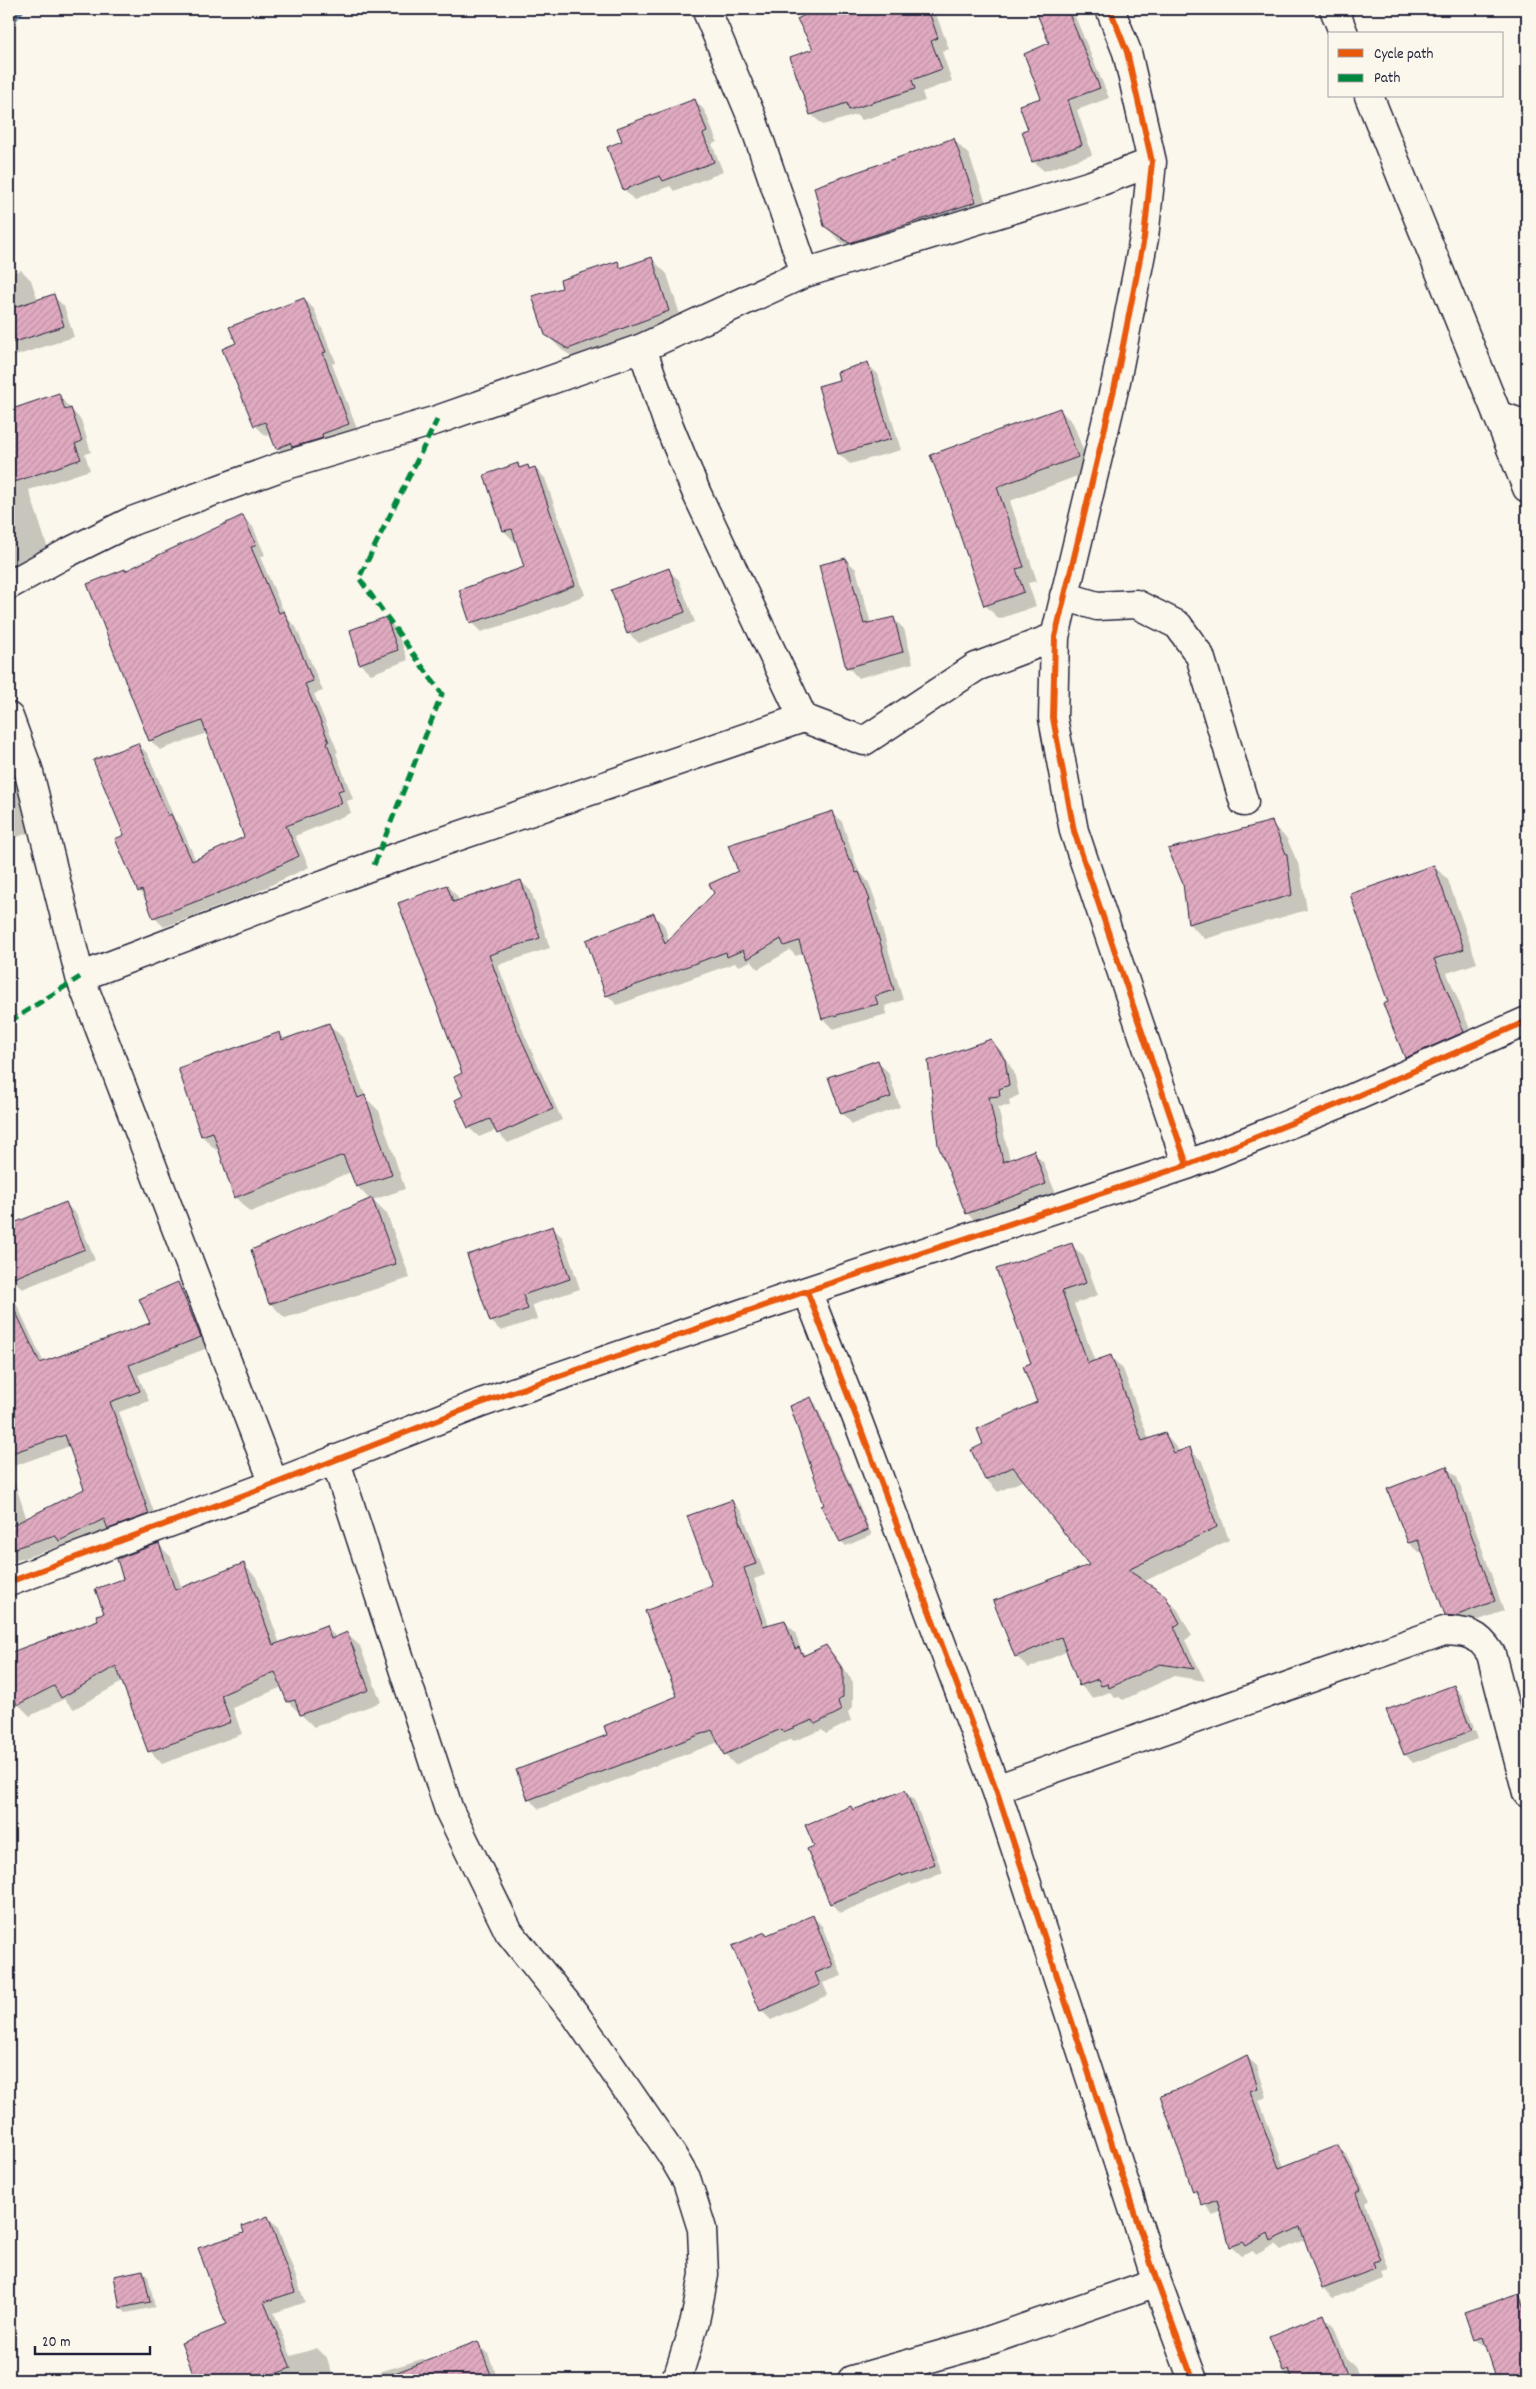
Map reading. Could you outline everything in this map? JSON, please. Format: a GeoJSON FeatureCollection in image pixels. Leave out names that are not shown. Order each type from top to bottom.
{"type":"FeatureCollection","features":[{"type":"Feature","properties":{"kind":"street"},"geometry":{"type":"LineString","coordinates":[[706,9],[752,118],[805,273]]}},
{"type":"Feature","properties":{"kind":"street"},"geometry":{"type":"LineString","coordinates":[[1110,9],[1127,52],[1152,162],[1144,238],[1116,381],[1055,637],[1053,718],[1074,831],[1187,1165]]}},
{"type":"Feature","properties":{"kind":"street"},"geometry":{"type":"LineString","coordinates":[[1334,9],[1343,32]]}},
{"type":"Feature","properties":{"kind":"street"},"geometry":{"type":"LineString","coordinates":[[1371,98],[1527,488]]}},
{"type":"Feature","properties":{"kind":"street"},"geometry":{"type":"LineString","coordinates":[[9,585],[69,552],[132,521],[280,467],[437,420],[642,348],[805,273],[1091,185],[1152,162]]}},
{"type":"Feature","properties":{"kind":"street"},"geometry":{"type":"LineString","coordinates":[[642,348],[667,421],[697,494],[803,718]]}},
{"type":"Feature","properties":{"kind":"street"},"geometry":{"type":"LineString","coordinates":[[1498,415],[1527,425]]}},
{"type":"Feature","properties":{"kind":"street"},"geometry":{"type":"LineString","coordinates":[[1064,596],[1097,606],[1136,604],[1178,625],[1200,656],[1244,802]]}},
{"type":"Feature","properties":{"kind":"street"},"geometry":{"type":"LineString","coordinates":[[80,976],[374,865],[803,718],[864,741],[976,667],[1055,637]]}},
{"type":"Feature","properties":{"kind":"street"},"geometry":{"type":"LineString","coordinates":[[9,717],[28,769],[80,976],[274,1484]]}},
{"type":"Feature","properties":{"kind":"street"},"geometry":{"type":"LineString","coordinates":[[9,1582],[274,1484],[481,1402],[807,1290],[1187,1165],[1339,1104],[1527,1021]]}},
{"type":"Feature","properties":{"kind":"street"},"geometry":{"type":"LineString","coordinates":[[807,1290],[996,1789],[1156,2282],[1194,2380]]}},
{"type":"Feature","properties":{"kind":"street"},"geometry":{"type":"LineString","coordinates":[[334,1460],[449,1810],[509,1932],[575,2014],[672,2155],[687,2182],[702,2228],[704,2275],[695,2321],[678,2376],[674,2380]]}},
{"type":"Feature","properties":{"kind":"street"},"geometry":{"type":"LineString","coordinates":[[996,1789],[1444,1631],[1464,1632],[1481,1638],[1491,1654],[1527,1793]]}},
{"type":"Feature","properties":{"kind":"street"},"geometry":{"type":"LineString","coordinates":[[852,2380],[976,2345],[1156,2282]]}},
{"type":"Feature","properties":{"kind":"building"},"geometry":{"type":"Polygon","coordinates":[[[817,9],[928,9],[938,38],[931,41],[942,69],[912,80],[915,89],[849,110],[847,103],[810,115],[790,57],[813,49],[797,19],[817,9]]]}},
{"type":"Feature","properties":{"kind":"building"},"geometry":{"type":"Polygon","coordinates":[[[1035,9],[1067,9],[1100,88],[1068,100],[1082,145],[1032,162],[1022,131],[1028,129],[1019,105],[1041,98],[1024,54],[1049,43],[1035,9]]]}},
{"type":"Feature","properties":{"kind":"building"},"geometry":{"type":"Polygon","coordinates":[[[695,99],[707,132],[703,134],[714,162],[663,181],[660,176],[623,190],[607,147],[622,141],[617,128],[695,99]]]}},
{"type":"Feature","properties":{"kind":"building"},"geometry":{"type":"Polygon","coordinates":[[[954,138],[976,202],[849,243],[824,226],[814,187],[954,138]]]}},
{"type":"Feature","properties":{"kind":"building"},"geometry":{"type":"Polygon","coordinates":[[[652,257],[669,311],[568,349],[545,335],[532,296],[562,288],[560,280],[618,261],[620,268],[652,257]]]}},
{"type":"Feature","properties":{"kind":"building"},"geometry":{"type":"Polygon","coordinates":[[[54,294],[64,326],[9,344],[9,309],[54,294]]]}},
{"type":"Feature","properties":{"kind":"building"},"geometry":{"type":"Polygon","coordinates":[[[304,298],[326,352],[323,353],[349,424],[322,434],[323,438],[292,447],[290,443],[276,449],[265,422],[254,426],[222,349],[236,343],[229,327],[304,298]]]}},
{"type":"Feature","properties":{"kind":"building"},"geometry":{"type":"Polygon","coordinates":[[[868,362],[891,439],[838,454],[818,386],[839,380],[837,372],[868,362]]]}},
{"type":"Feature","properties":{"kind":"building"},"geometry":{"type":"Polygon","coordinates":[[[59,393],[65,410],[71,408],[82,441],[75,444],[81,459],[9,484],[9,410],[59,393]]]}},
{"type":"Feature","properties":{"kind":"building"},"geometry":{"type":"Polygon","coordinates":[[[1060,408],[1078,457],[997,487],[1024,567],[1016,569],[1024,592],[984,606],[946,494],[930,455],[1060,408]]]}},
{"type":"Feature","properties":{"kind":"building"},"geometry":{"type":"Polygon","coordinates":[[[518,463],[519,468],[528,465],[529,469],[535,467],[575,585],[525,606],[470,623],[459,590],[524,567],[512,529],[503,531],[484,475],[518,463]]]}},
{"type":"Feature","properties":{"kind":"building"},"geometry":{"type":"Polygon","coordinates":[[[243,515],[256,545],[251,547],[279,613],[284,611],[313,681],[305,684],[329,742],[327,743],[344,789],[338,791],[342,803],[286,826],[299,856],[239,885],[153,918],[142,890],[138,892],[115,839],[124,835],[93,760],[138,743],[168,816],[171,814],[192,861],[244,837],[202,721],[149,741],[87,584],[125,569],[125,571],[243,515]]]}},
{"type":"Feature","properties":{"kind":"building"},"geometry":{"type":"Polygon","coordinates":[[[846,558],[864,624],[894,617],[903,652],[846,668],[819,565],[846,558]]]}},
{"type":"Feature","properties":{"kind":"building"},"geometry":{"type":"Polygon","coordinates":[[[669,568],[685,612],[627,634],[611,590],[669,568]]]}},
{"type":"Feature","properties":{"kind":"building"},"geometry":{"type":"Polygon","coordinates":[[[386,617],[398,650],[359,664],[350,630],[386,617]]]}},
{"type":"Feature","properties":{"kind":"building"},"geometry":{"type":"Polygon","coordinates":[[[833,811],[849,861],[851,860],[856,873],[859,872],[870,900],[868,901],[894,990],[875,996],[878,1004],[822,1019],[799,941],[784,946],[781,939],[747,959],[743,950],[727,957],[726,952],[606,996],[586,940],[654,913],[665,944],[714,893],[709,884],[738,871],[728,845],[833,811]]]}},
{"type":"Feature","properties":{"kind":"building"},"geometry":{"type":"Polygon","coordinates":[[[1272,821],[1287,856],[1292,895],[1188,924],[1183,884],[1168,849],[1272,821]]]}},
{"type":"Feature","properties":{"kind":"building"},"geometry":{"type":"Polygon","coordinates":[[[1434,865],[1464,949],[1434,959],[1464,1032],[1405,1058],[1383,1004],[1388,1002],[1350,894],[1434,865]]]}},
{"type":"Feature","properties":{"kind":"building"},"geometry":{"type":"Polygon","coordinates":[[[521,880],[540,938],[489,955],[515,1025],[553,1109],[497,1134],[490,1119],[468,1128],[455,1100],[463,1096],[454,1077],[462,1073],[398,903],[447,885],[453,902],[521,880]]]}},
{"type":"Feature","properties":{"kind":"building"},"geometry":{"type":"Polygon","coordinates":[[[329,1023],[358,1098],[365,1095],[392,1175],[356,1187],[343,1155],[234,1198],[213,1132],[201,1136],[178,1068],[280,1032],[282,1040],[329,1023]]]}},
{"type":"Feature","properties":{"kind":"building"},"geometry":{"type":"Polygon","coordinates":[[[991,1039],[1005,1060],[1009,1085],[999,1089],[1000,1096],[989,1097],[1003,1162],[1034,1150],[1046,1184],[966,1214],[938,1145],[928,1061],[991,1039]]]}},
{"type":"Feature","properties":{"kind":"building"},"geometry":{"type":"Polygon","coordinates":[[[878,1060],[891,1097],[841,1114],[828,1077],[878,1060]]]}},
{"type":"Feature","properties":{"kind":"building"},"geometry":{"type":"Polygon","coordinates":[[[372,1198],[396,1264],[269,1304],[251,1250],[372,1198]]]}},
{"type":"Feature","properties":{"kind":"building"},"geometry":{"type":"Polygon","coordinates":[[[66,1202],[85,1249],[9,1280],[9,1225],[66,1202]]]}},
{"type":"Feature","properties":{"kind":"building"},"geometry":{"type":"Polygon","coordinates":[[[553,1226],[570,1279],[523,1295],[528,1309],[490,1322],[467,1255],[553,1226]]]}},
{"type":"Feature","properties":{"kind":"building"},"geometry":{"type":"Polygon","coordinates":[[[1072,1243],[1086,1283],[1062,1291],[1088,1363],[1111,1355],[1142,1441],[1165,1433],[1174,1453],[1190,1447],[1217,1527],[1128,1570],[1165,1595],[1180,1623],[1174,1627],[1194,1669],[1160,1664],[1109,1688],[1108,1684],[1101,1686],[1098,1679],[1079,1686],[1061,1637],[1015,1657],[993,1601],[1089,1565],[1013,1467],[985,1480],[971,1450],[983,1444],[977,1429],[1037,1402],[1023,1366],[1031,1363],[996,1269],[1072,1243]]]}},
{"type":"Feature","properties":{"kind":"building"},"geometry":{"type":"Polygon","coordinates":[[[178,1282],[201,1337],[129,1365],[140,1391],[110,1402],[149,1514],[108,1529],[104,1519],[59,1541],[55,1535],[9,1550],[9,1527],[84,1489],[65,1435],[9,1454],[9,1298],[40,1363],[150,1323],[139,1299],[178,1282]]]}},
{"type":"Feature","properties":{"kind":"building"},"geometry":{"type":"Polygon","coordinates":[[[811,1397],[868,1530],[840,1542],[821,1506],[824,1505],[790,1406],[811,1397]]]}},
{"type":"Feature","properties":{"kind":"building"},"geometry":{"type":"Polygon","coordinates":[[[1447,1466],[1495,1601],[1455,1616],[1445,1615],[1418,1540],[1408,1543],[1387,1489],[1447,1466]]]}},
{"type":"Feature","properties":{"kind":"building"},"geometry":{"type":"Polygon","coordinates":[[[732,1500],[756,1564],[744,1568],[763,1626],[785,1620],[795,1649],[799,1647],[803,1656],[826,1645],[843,1670],[843,1697],[838,1701],[841,1711],[815,1724],[813,1720],[783,1732],[781,1729],[724,1755],[712,1730],[528,1800],[516,1770],[607,1735],[604,1726],[677,1696],[645,1611],[712,1585],[687,1516],[732,1500]]]}},
{"type":"Feature","properties":{"kind":"building"},"geometry":{"type":"Polygon","coordinates":[[[159,1543],[175,1590],[244,1563],[273,1645],[326,1625],[331,1639],[347,1632],[369,1690],[300,1715],[295,1700],[287,1702],[275,1672],[221,1695],[231,1722],[148,1752],[116,1666],[61,1698],[54,1686],[17,1705],[9,1687],[9,1653],[98,1620],[96,1615],[104,1613],[95,1589],[123,1579],[117,1559],[159,1543]]]}},
{"type":"Feature","properties":{"kind":"building"},"geometry":{"type":"Polygon","coordinates":[[[1454,1685],[1471,1731],[1404,1755],[1386,1710],[1454,1685]]]}},
{"type":"Feature","properties":{"kind":"building"},"geometry":{"type":"Polygon","coordinates":[[[905,1790],[935,1864],[902,1876],[901,1874],[830,1904],[807,1849],[814,1846],[805,1825],[851,1806],[853,1810],[905,1790]]]}},
{"type":"Feature","properties":{"kind":"building"},"geometry":{"type":"Polygon","coordinates":[[[813,1915],[833,1966],[815,1973],[820,1985],[760,2011],[732,1946],[765,1932],[767,1935],[813,1915]]]}},
{"type":"Feature","properties":{"kind":"building"},"geometry":{"type":"Polygon","coordinates":[[[1247,2055],[1258,2088],[1250,2091],[1279,2168],[1338,2145],[1361,2189],[1356,2193],[1380,2260],[1373,2262],[1375,2269],[1322,2289],[1300,2227],[1271,2241],[1268,2233],[1246,2246],[1243,2242],[1230,2247],[1217,2200],[1202,2206],[1196,2190],[1193,2192],[1160,2095],[1184,2087],[1247,2055]]]}},
{"type":"Feature","properties":{"kind":"building"},"geometry":{"type":"Polygon","coordinates":[[[268,2216],[295,2292],[264,2302],[291,2368],[259,2380],[196,2380],[181,2343],[226,2325],[198,2248],[244,2233],[242,2226],[268,2216]]]}},
{"type":"Feature","properties":{"kind":"building"},"geometry":{"type":"Polygon","coordinates":[[[143,2270],[150,2302],[120,2308],[114,2276],[143,2270]]]}},
{"type":"Feature","properties":{"kind":"building"},"geometry":{"type":"Polygon","coordinates":[[[1520,2293],[1527,2315],[1527,2375],[1513,2380],[1496,2380],[1482,2338],[1474,2341],[1464,2312],[1520,2293]]]}},
{"type":"Feature","properties":{"kind":"building"},"geometry":{"type":"Polygon","coordinates":[[[1324,2314],[1349,2380],[1293,2380],[1289,2369],[1283,2371],[1269,2336],[1324,2314]]]}},
{"type":"Feature","properties":{"kind":"building"},"geometry":{"type":"Polygon","coordinates":[[[478,2341],[493,2380],[383,2380],[382,2378],[478,2341]]]}},
{"type":"Feature","properties":{"kind":"waterway"},"geometry":{"type":"LineString","coordinates":[[9,21],[19,9]]}},
{"type":"Feature","properties":{"kind":"marked path"},"geometry":{"type":"LineString","coordinates":[[374,865],[442,694],[359,578],[437,420]]}},
{"type":"Feature","properties":{"kind":"marked path"},"geometry":{"type":"LineString","coordinates":[[9,1022],[80,977]]}},
{"type":"Feature","properties":{"kind":"cycle path"},"geometry":{"type":"LineString","coordinates":[[1110,9],[1127,52],[1152,162],[1144,238],[1116,381],[1055,637],[1053,718],[1074,831],[1187,1165]]}},
{"type":"Feature","properties":{"kind":"cycle path"},"geometry":{"type":"LineString","coordinates":[[9,1582],[274,1484],[481,1403],[807,1291],[1187,1165],[1339,1104],[1527,1021]]}},
{"type":"Feature","properties":{"kind":"cycle path"},"geometry":{"type":"LineString","coordinates":[[807,1291],[996,1789],[1157,2282],[1193,2380]]}}]}
